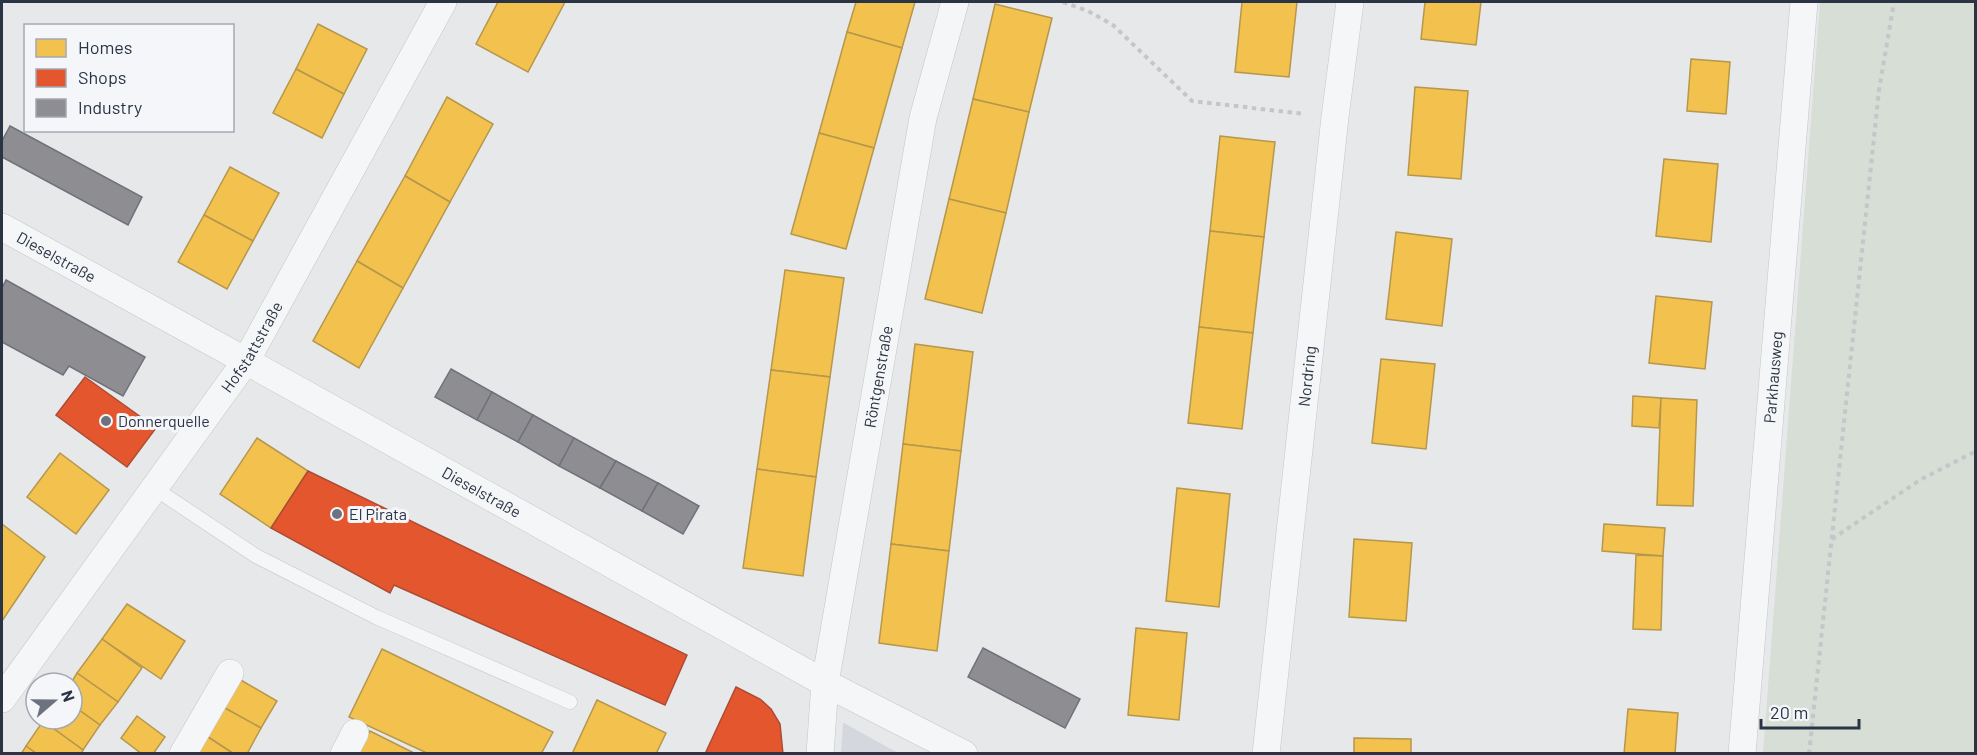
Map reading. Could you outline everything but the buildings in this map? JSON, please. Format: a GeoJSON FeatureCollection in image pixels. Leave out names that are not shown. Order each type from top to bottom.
{"type":"FeatureCollection","features":[{"type":"Feature","properties":{"kind":"street","name":"Hofstattstraße"},"geometry":{"type":"LineString","coordinates":[[2,699],[246,361],[443,2]]}},
{"type":"Feature","properties":{"kind":"street","name":"Röntgenstraße"},"geometry":{"type":"LineString","coordinates":[[820,753],[825,683],[923,118],[955,2]]}},
{"type":"Feature","properties":{"kind":"street","name":"Nordring"},"geometry":{"type":"LineString","coordinates":[[1266,753],[1335,117],[1350,2]]}},
{"type":"Feature","properties":{"kind":"street","name":"Parkhausweg"},"geometry":{"type":"LineString","coordinates":[[1742,753],[1803,2]]}},
{"type":"Feature","properties":{"kind":"street","name":"Dieselstraße"},"geometry":{"type":"LineString","coordinates":[[2,227],[825,683],[964,753]]}},
{"type":"Feature","properties":{"kind":"street"},"geometry":{"type":"LineString","coordinates":[[183,753],[230,673]]}},
{"type":"Feature","properties":{"kind":"lane"},"geometry":{"type":"LineString","coordinates":[[154,488],[256,556],[376,617],[570,702]]}},
{"type":"Feature","properties":{"kind":"path"},"geometry":{"type":"LineString","coordinates":[[1063,2],[1088,10],[1113,25],[1192,101],[1335,117]]}},
{"type":"Feature","properties":{"kind":"path"},"geometry":{"type":"LineString","coordinates":[[1809,753],[1879,90],[1894,2]]}},
{"type":"Feature","properties":{"kind":"path"},"geometry":{"type":"LineString","coordinates":[[1832,540],[1920,480],[1976,451]]}},
{"type":"Feature","properties":{"kind":"shaded area"},"geometry":{"type":"Polygon","coordinates":[[[1820,2],[1975,2],[1975,753],[1763,753],[1820,2]]]}},
{"type":"Feature","properties":{"kind":"shaded area"},"geometry":{"type":"Polygon","coordinates":[[[844,723],[898,753],[841,753],[844,723]]]}},
{"type":"Feature","properties":{"kind":"place","name":"Donnerquelle"},"geometry":{"type":"Point","coordinates":[106,421]}},
{"type":"Feature","properties":{"kind":"place","name":"El Pirata"},"geometry":{"type":"Point","coordinates":[337,514]}}]}
